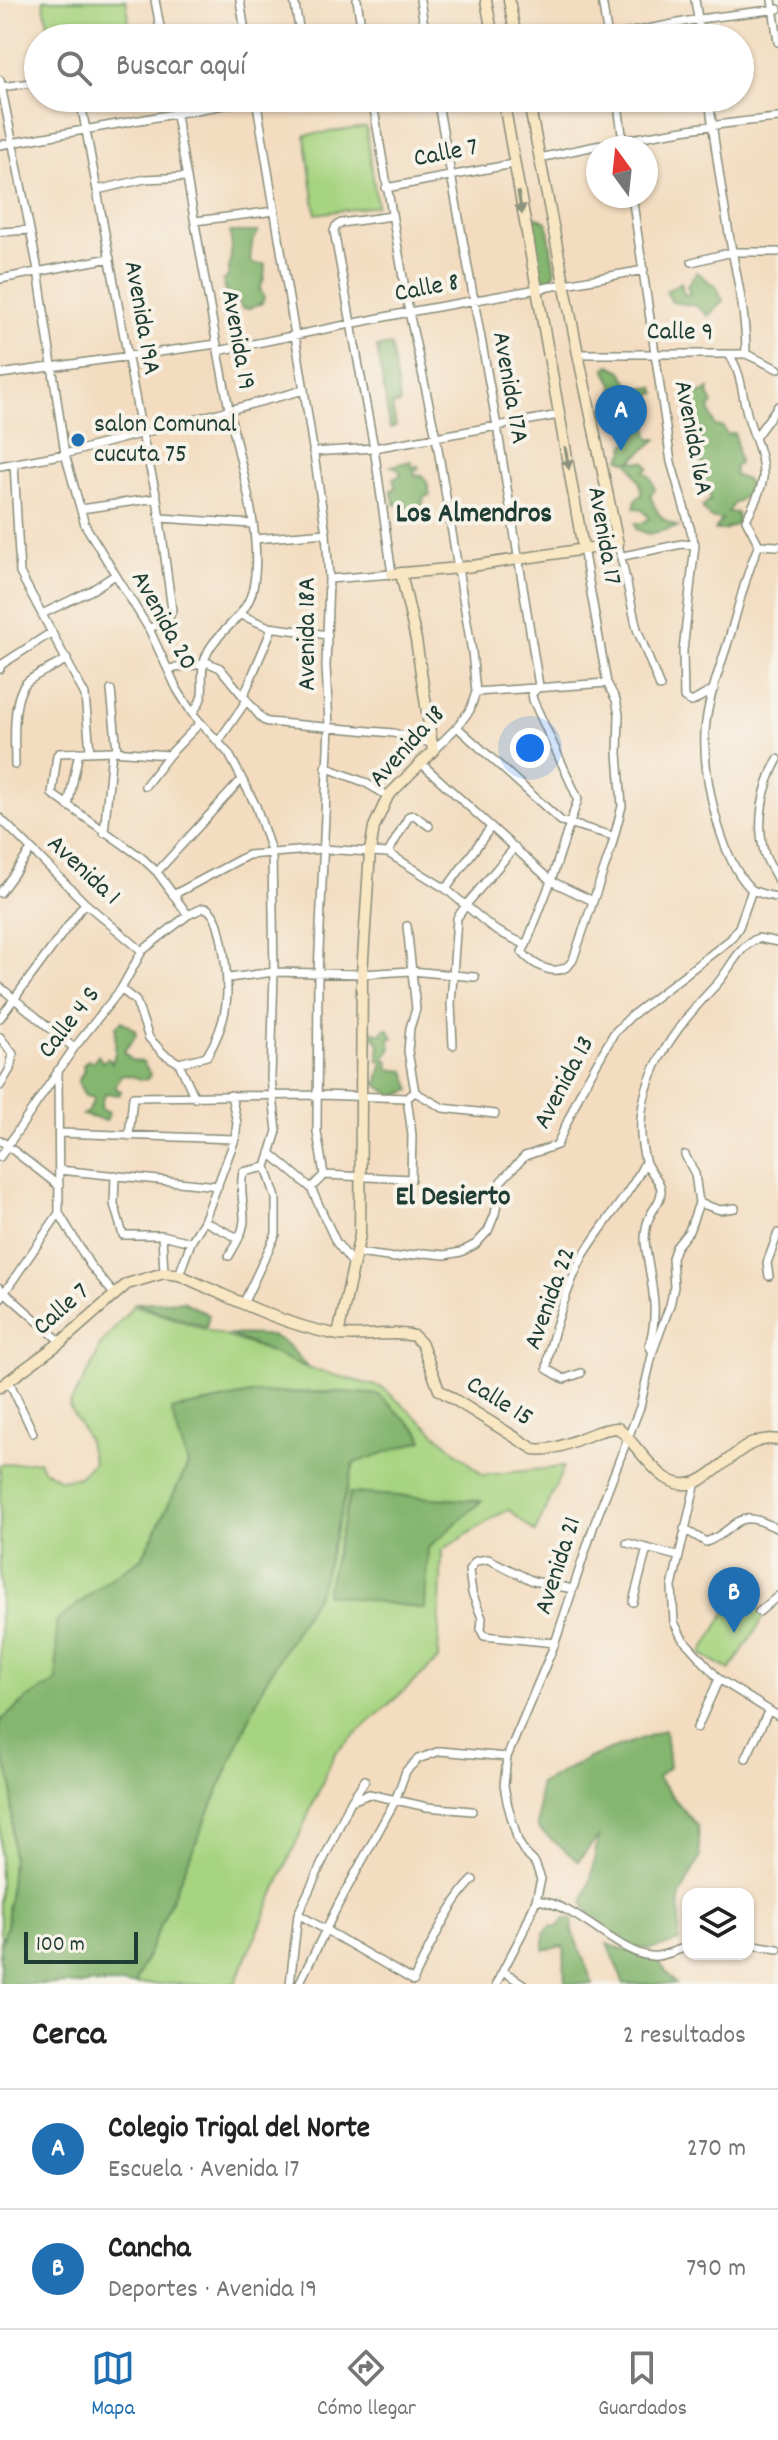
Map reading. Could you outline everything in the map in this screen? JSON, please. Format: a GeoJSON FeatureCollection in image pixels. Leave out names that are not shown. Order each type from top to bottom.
{"type":"FeatureCollection","features":[{"type":"Feature","properties":{"kind":"main road"},"geometry":{"type":"LineString","coordinates":[[486,0],[490,24]]}},
{"type":"Feature","properties":{"kind":"main road"},"geometry":{"type":"LineString","coordinates":[[509,0],[513,24]]}},
{"type":"Feature","properties":{"kind":"main road","name":"Avenida 17"},"geometry":{"type":"LineString","coordinates":[[505,112],[583,548]]}},
{"type":"Feature","properties":{"kind":"main road","name":"Avenida 17"},"geometry":{"type":"LineString","coordinates":[[531,112],[618,544]]}},
{"type":"Feature","properties":{"kind":"main road"},"geometry":{"type":"LineString","coordinates":[[432,747],[416,640],[396,574],[459,568],[618,544]]}},
{"type":"Feature","properties":{"kind":"main road","name":"Avenida 18"},"geometry":{"type":"LineString","coordinates":[[338,1335],[358,1253],[362,974],[370,851],[374,827],[388,796],[422,764],[432,747]]}},
{"type":"Feature","properties":{"kind":"main road","name":"Calle 15"},"geometry":{"type":"LineString","coordinates":[[114,1294],[133,1281],[164,1273],[179,1275],[295,1324],[338,1335],[414,1336],[422,1344],[439,1390],[534,1449],[550,1449],[616,1427],[629,1440]]}},
{"type":"Feature","properties":{"kind":"main road","name":"Calle 7"},"geometry":{"type":"LineString","coordinates":[[5,1384],[61,1342],[114,1294]]}},
{"type":"Feature","properties":{"kind":"main road"},"geometry":{"type":"LineString","coordinates":[[629,1440],[666,1478],[677,1483],[696,1482],[709,1475],[751,1442],[764,1438],[778,1440]]}},
{"type":"Feature","properties":{"kind":"street"},"geometry":{"type":"LineString","coordinates":[[155,0],[159,24]]}},
{"type":"Feature","properties":{"kind":"street"},"geometry":{"type":"LineString","coordinates":[[240,0],[244,24]]}},
{"type":"Feature","properties":{"kind":"street"},"geometry":{"type":"LineString","coordinates":[[294,0],[298,24]]}},
{"type":"Feature","properties":{"kind":"street"},"geometry":{"type":"LineString","coordinates":[[357,0],[361,24]]}},
{"type":"Feature","properties":{"kind":"street"},"geometry":{"type":"LineString","coordinates":[[420,0],[424,24]]}},
{"type":"Feature","properties":{"kind":"street"},"geometry":{"type":"LineString","coordinates":[[602,0],[605,24]]}},
{"type":"Feature","properties":{"kind":"street"},"geometry":{"type":"LineString","coordinates":[[695,0],[700,24]]}},
{"type":"Feature","properties":{"kind":"street"},"geometry":{"type":"LineString","coordinates":[[675,24],[774,6],[778,42]]}},
{"type":"Feature","properties":{"kind":"street"},"geometry":{"type":"LineString","coordinates":[[1,84],[24,83]]}},
{"type":"Feature","properties":{"kind":"street","name":"Avenida 20"},"geometry":{"type":"LineString","coordinates":[[1,84],[38,270],[65,454],[85,525],[149,629],[177,689],[192,713],[229,754],[256,806],[272,854],[274,972],[271,1079],[277,1131],[266,1167]]}},
{"type":"Feature","properties":{"kind":"street","name":"Avenida 19A"},"geometry":{"type":"LineString","coordinates":[[83,112],[142,434],[161,518],[172,610],[169,618],[149,629]]}},
{"type":"Feature","properties":{"kind":"street"},"geometry":{"type":"LineString","coordinates":[[0,145],[186,112]]}},
{"type":"Feature","properties":{"kind":"street","name":"Avenida 18A"},"geometry":{"type":"LineString","coordinates":[[261,112],[326,533],[329,579],[329,726],[318,973],[317,1132],[324,1175]]}},
{"type":"Feature","properties":{"kind":"street","name":"Avenida 18"},"geometry":{"type":"LineString","coordinates":[[374,112],[459,568],[476,692],[470,710],[457,727],[432,747]]}},
{"type":"Feature","properties":{"kind":"street","name":"Avenida 17A"},"geometry":{"type":"LineString","coordinates":[[439,112],[497,426],[539,686],[532,694],[533,700],[578,797],[526,945]]}},
{"type":"Feature","properties":{"kind":"street"},"geometry":{"type":"LineString","coordinates":[[619,112],[623,136]]}},
{"type":"Feature","properties":{"kind":"street"},"geometry":{"type":"LineString","coordinates":[[711,112],[746,326],[746,354]]}},
{"type":"Feature","properties":{"kind":"street","name":"Avenida 19"},"geometry":{"type":"LineString","coordinates":[[176,114],[255,539],[253,587],[248,605],[221,633],[203,664],[203,699],[192,713]]}},
{"type":"Feature","properties":{"kind":"street"},"geometry":{"type":"LineString","coordinates":[[641,136],[712,124],[778,118]]}},
{"type":"Feature","properties":{"kind":"street"},"geometry":{"type":"LineString","coordinates":[[540,158],[586,147]]}},
{"type":"Feature","properties":{"kind":"street","name":"Calle 7"},"geometry":{"type":"LineString","coordinates":[[386,188],[513,164]]}},
{"type":"Feature","properties":{"kind":"street"},"geometry":{"type":"LineString","coordinates":[[97,190],[145,179],[187,177]]}},
{"type":"Feature","properties":{"kind":"street","name":"Avenida 16A"},"geometry":{"type":"LineString","coordinates":[[634,208],[671,462],[695,545]]}},
{"type":"Feature","properties":{"kind":"street"},"geometry":{"type":"LineString","coordinates":[[195,221],[275,211]]}},
{"type":"Feature","properties":{"kind":"street"},"geometry":{"type":"LineString","coordinates":[[329,579],[396,574],[350,325],[336,226],[392,216]]}},
{"type":"Feature","properties":{"kind":"street"},"geometry":{"type":"LineString","coordinates":[[0,232],[30,230]]}},
{"type":"Feature","properties":{"kind":"street"},"geometry":{"type":"LineString","coordinates":[[692,262],[732,252],[778,252]]}},
{"type":"Feature","properties":{"kind":"street"},"geometry":{"type":"LineString","coordinates":[[0,279],[110,258]]}},
{"type":"Feature","properties":{"kind":"street","name":"Calle 8"},"geometry":{"type":"LineString","coordinates":[[0,374],[296,336],[535,288],[644,270]]}},
{"type":"Feature","properties":{"kind":"street","name":"Calle 9"},"geometry":{"type":"LineString","coordinates":[[578,354],[746,354],[778,369]]}},
{"type":"Feature","properties":{"kind":"street"},"geometry":{"type":"LineString","coordinates":[[730,356],[738,369],[748,417],[757,435],[763,477],[761,490],[746,520],[759,545],[744,583],[714,689],[705,730],[706,765],[722,836],[732,862],[752,890],[778,898]]}},
{"type":"Feature","properties":{"kind":"street"},"geometry":{"type":"LineString","coordinates":[[0,466],[65,454],[304,390]]}},
{"type":"Feature","properties":{"kind":"street"},"geometry":{"type":"LineString","coordinates":[[757,435],[778,406]]}},
{"type":"Feature","properties":{"kind":"street"},"geometry":{"type":"LineString","coordinates":[[313,452],[374,448],[559,415]]}},
{"type":"Feature","properties":{"kind":"street"},"geometry":{"type":"LineString","coordinates":[[14,463],[20,573],[85,695],[90,751]]}},
{"type":"Feature","properties":{"kind":"street"},"geometry":{"type":"LineString","coordinates":[[81,509],[157,498]]}},
{"type":"Feature","properties":{"kind":"street"},"geometry":{"type":"LineString","coordinates":[[161,518],[252,524]]}},
{"type":"Feature","properties":{"kind":"street"},"geometry":{"type":"LineString","coordinates":[[255,539],[326,533]]}},
{"type":"Feature","properties":{"kind":"street","name":"Avenida 17"},"geometry":{"type":"LineString","coordinates":[[618,544],[637,629],[660,687]]}},
{"type":"Feature","properties":{"kind":"street"},"geometry":{"type":"LineString","coordinates":[[623,556],[682,544],[695,545],[683,651],[684,698],[692,702],[714,689]]}},
{"type":"Feature","properties":{"kind":"street"},"geometry":{"type":"LineString","coordinates":[[759,545],[778,546]]}},
{"type":"Feature","properties":{"kind":"street","name":"Avenida 17"},"geometry":{"type":"LineString","coordinates":[[526,945],[522,952],[526,957],[544,967],[562,971],[573,960],[622,806],[619,714],[607,683],[583,548]]}},
{"type":"Feature","properties":{"kind":"street"},"geometry":{"type":"LineString","coordinates":[[42,614],[115,575]]}},
{"type":"Feature","properties":{"kind":"street"},"geometry":{"type":"LineString","coordinates":[[241,615],[269,627],[328,635]]}},
{"type":"Feature","properties":{"kind":"street"},"geometry":{"type":"LineString","coordinates":[[218,742],[245,698],[271,631],[269,627]]}},
{"type":"Feature","properties":{"kind":"street"},"geometry":{"type":"LineString","coordinates":[[0,669],[1,665],[52,632]]}},
{"type":"Feature","properties":{"kind":"street"},"geometry":{"type":"LineString","coordinates":[[15,765],[16,709],[21,691],[26,683],[67,659]]}},
{"type":"Feature","properties":{"kind":"street"},"geometry":{"type":"LineString","coordinates":[[169,669],[209,663],[220,668],[268,722],[393,733],[432,747]]}},
{"type":"Feature","properties":{"kind":"street"},"geometry":{"type":"LineString","coordinates":[[476,692],[607,683]]}},
{"type":"Feature","properties":{"kind":"street"},"geometry":{"type":"LineString","coordinates":[[104,833],[114,751],[111,690]]}},
{"type":"Feature","properties":{"kind":"street"},"geometry":{"type":"LineString","coordinates":[[145,786],[199,724]]}},
{"type":"Feature","properties":{"kind":"street"},"geometry":{"type":"LineString","coordinates":[[457,727],[561,821],[613,836]]}},
{"type":"Feature","properties":{"kind":"street"},"geometry":{"type":"LineString","coordinates":[[169,755],[114,751],[57,755],[52,794],[141,857],[157,872],[188,915]]}},
{"type":"Feature","properties":{"kind":"street"},"geometry":{"type":"LineString","coordinates":[[68,806],[79,752]]}},
{"type":"Feature","properties":{"kind":"street"},"geometry":{"type":"LineString","coordinates":[[778,759],[765,787],[762,808],[764,851],[778,881]]}},
{"type":"Feature","properties":{"kind":"street"},"geometry":{"type":"LineString","coordinates":[[422,764],[551,881],[593,901]]}},
{"type":"Feature","properties":{"kind":"street"},"geometry":{"type":"LineString","coordinates":[[325,767],[364,782],[388,796]]}},
{"type":"Feature","properties":{"kind":"street"},"geometry":{"type":"LineString","coordinates":[[157,872],[242,779]]}},
{"type":"Feature","properties":{"kind":"street"},"geometry":{"type":"LineString","coordinates":[[388,853],[409,816],[414,815],[429,826]]}},
{"type":"Feature","properties":{"kind":"street","name":"Avenida 1"},"geometry":{"type":"LineString","coordinates":[[0,818],[85,903],[142,951]]}},
{"type":"Feature","properties":{"kind":"street"},"geometry":{"type":"LineString","coordinates":[[446,889],[491,827]]}},
{"type":"Feature","properties":{"kind":"street"},"geometry":{"type":"LineString","coordinates":[[453,1045],[457,918],[515,847]]}},
{"type":"Feature","properties":{"kind":"street"},"geometry":{"type":"LineString","coordinates":[[173,895],[241,857],[322,849],[388,853],[446,889],[495,930],[526,945]]}},
{"type":"Feature","properties":{"kind":"street"},"geometry":{"type":"LineString","coordinates":[[0,893],[31,850]]}},
{"type":"Feature","properties":{"kind":"street","name":"Avenida 13"},"geometry":{"type":"LineString","coordinates":[[358,1253],[395,1258],[424,1253],[445,1255],[461,1252],[478,1243],[488,1231],[495,1214],[501,1181],[525,1156],[557,1145],[581,1091],[614,1033],[631,1016],[731,939],[739,927],[752,890]]}},
{"type":"Feature","properties":{"kind":"street"},"geometry":{"type":"LineString","coordinates":[[0,1018],[85,903]]}},
{"type":"Feature","properties":{"kind":"street"},"geometry":{"type":"LineString","coordinates":[[142,951],[188,915],[203,908],[214,914],[218,923],[229,978],[228,1005],[207,1056],[179,1063]]}},
{"type":"Feature","properties":{"kind":"street"},"geometry":{"type":"LineString","coordinates":[[407,926],[416,1015],[410,1028],[408,1051],[415,1092]]}},
{"type":"Feature","properties":{"kind":"street"},"geometry":{"type":"LineString","coordinates":[[653,1351],[649,1345],[656,1316],[645,1231],[662,1195],[660,1185],[645,1162],[640,1111],[652,1073],[676,1031],[718,984],[742,948],[758,938],[778,942]]}},
{"type":"Feature","properties":{"kind":"street","name":"Calle 4 S"},"geometry":{"type":"LineString","coordinates":[[0,1157],[58,1070],[121,989],[142,951]]}},
{"type":"Feature","properties":{"kind":"street"},"geometry":{"type":"LineString","coordinates":[[229,978],[274,972],[362,974],[411,971],[475,977]]}},
{"type":"Feature","properties":{"kind":"street"},"geometry":{"type":"LineString","coordinates":[[0,987],[74,1048]]}},
{"type":"Feature","properties":{"kind":"street"},"geometry":{"type":"LineString","coordinates":[[121,989],[136,1001],[149,1038],[164,1054],[179,1063],[195,1098]]}},
{"type":"Feature","properties":{"kind":"street"},"geometry":{"type":"LineString","coordinates":[[0,1037],[13,1054],[10,1069],[0,1086]]}},
{"type":"Feature","properties":{"kind":"street"},"geometry":{"type":"LineString","coordinates":[[58,1070],[59,1213],[90,1265],[114,1294]]}},
{"type":"Feature","properties":{"kind":"street"},"geometry":{"type":"LineString","coordinates":[[129,1136],[133,1097],[319,1095],[407,1098],[415,1092]]}},
{"type":"Feature","properties":{"kind":"street"},"geometry":{"type":"LineString","coordinates":[[415,1092],[443,1108],[495,1114]]}},
{"type":"Feature","properties":{"kind":"street"},"geometry":{"type":"LineString","coordinates":[[179,1275],[191,1242],[204,1221],[235,1139],[237,1123],[231,1095]]}},
{"type":"Feature","properties":{"kind":"street"},"geometry":{"type":"LineString","coordinates":[[311,1188],[324,1175],[411,1179],[412,1135],[407,1098]]}},
{"type":"Feature","properties":{"kind":"street"},"geometry":{"type":"LineString","coordinates":[[59,1133],[235,1139]]}},
{"type":"Feature","properties":{"kind":"street"},"geometry":{"type":"LineString","coordinates":[[0,1140],[59,1186]]}},
{"type":"Feature","properties":{"kind":"street"},"geometry":{"type":"LineString","coordinates":[[270,1153],[311,1188],[336,1242],[355,1267]]}},
{"type":"Feature","properties":{"kind":"street"},"geometry":{"type":"LineString","coordinates":[[685,1155],[695,1174],[699,1203],[720,1210],[735,1208]]}},
{"type":"Feature","properties":{"kind":"street","name":"Avenida 22"},"geometry":{"type":"LineString","coordinates":[[581,1373],[564,1379],[547,1369],[565,1303],[582,1258],[636,1181],[645,1162]]}},
{"type":"Feature","properties":{"kind":"street"},"geometry":{"type":"LineString","coordinates":[[229,1256],[244,1218],[240,1185],[243,1172],[266,1167],[276,1198],[276,1234],[243,1304]]}},
{"type":"Feature","properties":{"kind":"street"},"geometry":{"type":"LineString","coordinates":[[59,1170],[218,1186]]}},
{"type":"Feature","properties":{"kind":"street"},"geometry":{"type":"LineString","coordinates":[[115,1175],[114,1204],[123,1235],[162,1235],[191,1242]]}},
{"type":"Feature","properties":{"kind":"street","name":"Avenida 21"},"geometry":{"type":"LineString","coordinates":[[496,1984],[536,1900],[541,1879],[535,1863],[518,1841],[507,1802],[504,1785],[507,1757],[555,1643],[598,1512],[629,1440],[653,1351],[670,1305],[674,1287],[672,1258],[676,1247],[689,1231],[699,1203]]}},
{"type":"Feature","properties":{"kind":"street"},"geometry":{"type":"LineString","coordinates":[[59,1213],[2,1293],[61,1342]]}},
{"type":"Feature","properties":{"kind":"street"},"geometry":{"type":"LineString","coordinates":[[204,1221],[238,1238]]}},
{"type":"Feature","properties":{"kind":"street"},"geometry":{"type":"LineString","coordinates":[[769,1276],[767,1263],[778,1233]]}},
{"type":"Feature","properties":{"kind":"street"},"geometry":{"type":"LineString","coordinates":[[162,1235],[164,1273]]}},
{"type":"Feature","properties":{"kind":"street"},"geometry":{"type":"LineString","coordinates":[[5,1384],[33,1433]]}},
{"type":"Feature","properties":{"kind":"street"},"geometry":{"type":"LineString","coordinates":[[696,1482],[677,1556],[671,1615],[677,1630],[719,1679],[778,1716]]}},
{"type":"Feature","properties":{"kind":"street"},"geometry":{"type":"LineString","coordinates":[[684,1529],[706,1542],[748,1518],[761,1520],[778,1529]]}},
{"type":"Feature","properties":{"kind":"street"},"geometry":{"type":"LineString","coordinates":[[627,1543],[677,1556]]}},
{"type":"Feature","properties":{"kind":"street"},"geometry":{"type":"LineString","coordinates":[[633,1602],[647,1548]]}},
{"type":"Feature","properties":{"kind":"street"},"geometry":{"type":"LineString","coordinates":[[555,1643],[482,1634],[482,1618],[472,1593],[469,1570],[479,1560],[488,1559],[541,1584],[573,1589]]}},
{"type":"Feature","properties":{"kind":"street"},"geometry":{"type":"LineString","coordinates":[[759,1612],[778,1596]]}},
{"type":"Feature","properties":{"kind":"street"},"geometry":{"type":"LineString","coordinates":[[697,1728],[719,1679]]}},
{"type":"Feature","properties":{"kind":"street"},"geometry":{"type":"LineString","coordinates":[[746,1758],[769,1710]]}},
{"type":"Feature","properties":{"kind":"street"},"geometry":{"type":"LineString","coordinates":[[299,1984],[395,1801],[406,1771],[418,1759],[440,1751],[507,1757]]}},
{"type":"Feature","properties":{"kind":"street"},"geometry":{"type":"LineString","coordinates":[[290,1984],[298,1914],[351,1801],[365,1780]]}},
{"type":"Feature","properties":{"kind":"street"},"geometry":{"type":"LineString","coordinates":[[351,1801],[369,1794],[427,1807],[472,1811]]}},
{"type":"Feature","properties":{"kind":"street"},"geometry":{"type":"LineString","coordinates":[[298,1914],[413,1983],[427,1953],[473,1880]]}},
{"type":"Feature","properties":{"kind":"street"},"geometry":{"type":"LineString","coordinates":[[536,1900],[569,1910],[613,1940],[651,1956],[682,1948]]}},
{"type":"Feature","properties":{"kind":"street"},"geometry":{"type":"LineString","coordinates":[[754,1945],[778,1949]]}},
{"type":"Feature","properties":{"kind":"street"},"geometry":{"type":"LineString","coordinates":[[503,1971],[523,1984]]}},
{"type":"Feature","properties":{"kind":"green space"},"geometry":{"type":"Polygon","coordinates":[[[43,0],[126,0],[129,18],[125,24],[48,24],[43,0]]]}},
{"type":"Feature","properties":{"kind":"green space"},"geometry":{"type":"Polygon","coordinates":[[[366,127],[377,206],[316,214],[305,135],[366,127]]]}},
{"type":"Feature","properties":{"kind":"green space"},"geometry":{"type":"Polygon","coordinates":[[[526,215],[547,222],[555,273],[549,282],[540,282],[526,215]]]}},
{"type":"Feature","properties":{"kind":"green space"},"geometry":{"type":"Polygon","coordinates":[[[230,232],[258,232],[252,243],[250,261],[265,264],[260,289],[264,297],[262,303],[249,309],[242,308],[235,296],[227,294],[223,281],[228,277],[232,248],[230,232]]]}},
{"type":"Feature","properties":{"kind":"green space"},"geometry":{"type":"Polygon","coordinates":[[[697,272],[717,288],[723,301],[708,316],[697,306],[672,302],[666,291],[681,282],[684,295],[690,294],[687,285],[697,272]]]}},
{"type":"Feature","properties":{"kind":"green space"},"geometry":{"type":"Polygon","coordinates":[[[391,345],[400,404],[392,406],[396,426],[390,428],[377,347],[391,345]]]}},
{"type":"Feature","properties":{"kind":"green space"},"geometry":{"type":"Polygon","coordinates":[[[610,365],[622,371],[630,386],[642,389],[654,387],[657,393],[639,397],[639,402],[633,405],[620,403],[605,369],[610,365]]]}},
{"type":"Feature","properties":{"kind":"green space"},"geometry":{"type":"Polygon","coordinates":[[[684,387],[702,393],[709,389],[713,404],[709,408],[715,426],[723,427],[727,435],[735,433],[739,463],[735,466],[734,475],[748,481],[749,493],[733,504],[728,512],[737,513],[738,523],[725,530],[715,530],[722,519],[710,518],[702,507],[711,499],[707,488],[699,485],[704,477],[698,471],[704,464],[701,463],[697,423],[684,422],[689,414],[684,387]]]}},
{"type":"Feature","properties":{"kind":"green space"},"geometry":{"type":"Polygon","coordinates":[[[642,411],[650,439],[657,439],[631,461],[645,462],[649,468],[644,471],[651,478],[655,490],[650,495],[655,506],[663,519],[678,527],[649,534],[636,529],[635,523],[643,523],[649,518],[642,509],[634,508],[636,499],[642,495],[640,483],[629,462],[620,459],[625,451],[624,446],[632,440],[619,421],[623,416],[642,411]]]}},
{"type":"Feature","properties":{"kind":"green space"},"geometry":{"type":"Polygon","coordinates":[[[411,461],[412,467],[418,466],[419,469],[414,471],[415,476],[422,475],[430,495],[424,497],[422,507],[409,510],[407,506],[395,505],[391,490],[396,488],[393,478],[401,476],[398,468],[391,466],[411,461]]]}},
{"type":"Feature","properties":{"kind":"green space"},"geometry":{"type":"Polygon","coordinates":[[[122,1021],[135,1030],[136,1035],[124,1051],[131,1060],[143,1062],[151,1075],[146,1080],[121,1075],[115,1088],[121,1091],[119,1095],[106,1093],[102,1100],[101,1109],[109,1113],[106,1121],[82,1115],[89,1111],[94,1098],[85,1096],[78,1082],[83,1065],[88,1060],[93,1062],[98,1055],[102,1062],[108,1058],[112,1063],[116,1026],[122,1021]]]}},
{"type":"Feature","properties":{"kind":"green space"},"geometry":{"type":"Polygon","coordinates":[[[388,1028],[393,1038],[389,1038],[391,1048],[385,1058],[389,1061],[388,1069],[405,1071],[411,1090],[394,1097],[375,1083],[378,1082],[383,1061],[378,1060],[379,1044],[374,1037],[365,1036],[366,1030],[382,1034],[388,1028]]]}},
{"type":"Feature","properties":{"kind":"green space"},"geometry":{"type":"Polygon","coordinates":[[[183,1301],[209,1315],[206,1327],[134,1303],[183,1301]]]}},
{"type":"Feature","properties":{"kind":"green space"},"geometry":{"type":"Polygon","coordinates":[[[134,1305],[266,1350],[308,1368],[383,1388],[483,1475],[564,1467],[535,1532],[508,1509],[442,1550],[438,1660],[335,1753],[235,1984],[135,1984],[264,1684],[321,1587],[354,1462],[423,1440],[418,1431],[379,1395],[344,1392],[256,1393],[172,1410],[188,1465],[142,1558],[107,1581],[58,1681],[25,1700],[0,1722],[0,1465],[39,1461],[43,1469],[61,1480],[79,1477],[93,1463],[87,1438],[69,1406],[99,1347],[134,1305]],[[350,1493],[428,1548],[480,1501],[350,1493]]]}},
{"type":"Feature","properties":{"kind":"green space"},"geometry":{"type":"Polygon","coordinates":[[[228,1334],[274,1337],[289,1347],[308,1368],[228,1334]]]}},
{"type":"Feature","properties":{"kind":"green space"},"geometry":{"type":"Polygon","coordinates":[[[344,1392],[379,1395],[418,1431],[423,1440],[354,1463],[321,1587],[264,1684],[135,1984],[0,1984],[0,1944],[7,1926],[12,1860],[12,1785],[0,1747],[0,1722],[25,1700],[57,1681],[56,1622],[107,1581],[142,1558],[188,1465],[171,1410],[256,1393],[344,1392]]]}},
{"type":"Feature","properties":{"kind":"green space"},"geometry":{"type":"Polygon","coordinates":[[[350,1493],[481,1501],[428,1548],[425,1609],[326,1594],[350,1493]]]}},
{"type":"Feature","properties":{"kind":"green space"},"geometry":{"type":"Polygon","coordinates":[[[731,1603],[768,1611],[730,1670],[701,1654],[731,1603]]]}},
{"type":"Feature","properties":{"kind":"green space"},"geometry":{"type":"Polygon","coordinates":[[[665,1730],[669,1767],[657,1778],[698,1827],[700,1857],[680,1896],[679,1941],[648,1949],[638,1948],[602,1928],[583,1904],[598,1837],[578,1861],[538,1828],[539,1784],[591,1757],[665,1730]]]}},
{"type":"Feature","properties":{"kind":"green space"},"geometry":{"type":"Polygon","coordinates":[[[0,1747],[12,1785],[12,1860],[7,1926],[0,1944],[0,1747]]]}},
{"type":"Feature","properties":{"kind":"green space"},"geometry":{"type":"Polygon","coordinates":[[[565,1918],[573,1920],[572,1930],[593,1984],[566,1984],[563,1946],[544,1950],[544,1933],[551,1926],[558,1927],[565,1918]]]}},
{"type":"Feature","properties":{"kind":"green space"},"geometry":{"type":"Polygon","coordinates":[[[607,1944],[658,1961],[676,1984],[624,1984],[607,1944]]]}},
{"type":"Feature","properties":{"kind":"place","name":"salon Comunal cucuta 75"},"geometry":{"type":"Point","coordinates":[78,440]}},
{"type":"Feature","properties":{"kind":"place","name":"Colegio Trigal del Norte"},"geometry":{"type":"Point","coordinates":[621,451]}},
{"type":"Feature","properties":{"kind":"place","name":"Cancha"},"geometry":{"type":"Point","coordinates":[734,1633]}},
{"type":"Feature","properties":{"kind":"district","name":"Los Almendros"},"geometry":{"type":"Point","coordinates":[474,516]}},
{"type":"Feature","properties":{"kind":"district","name":"El Desierto"},"geometry":{"type":"Point","coordinates":[453,1199]}}]}
